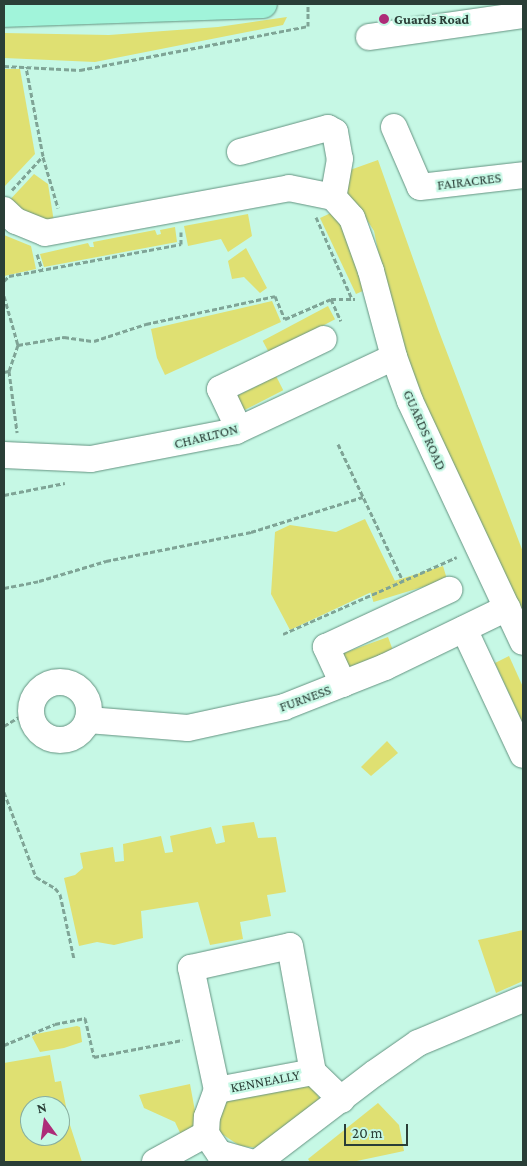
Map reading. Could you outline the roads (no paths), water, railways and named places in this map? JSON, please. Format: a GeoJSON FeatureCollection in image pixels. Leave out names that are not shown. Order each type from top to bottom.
{"type":"FeatureCollection","features":[{"type":"Feature","properties":{"kind":"main road"},"geometry":{"type":"LineString","coordinates":[[4,13],[264,4]]}},
{"type":"Feature","properties":{"kind":"street"},"geometry":{"type":"LineString","coordinates":[[369,37],[523,15]]}},
{"type":"Feature","properties":{"kind":"street","name":"FAIRACRES"},"geometry":{"type":"LineString","coordinates":[[394,127],[420,187],[523,174]]}},
{"type":"Feature","properties":{"kind":"street"},"geometry":{"type":"LineString","coordinates":[[7,201],[16,221],[44,233],[290,188],[333,197],[340,159],[335,132],[328,128],[240,152]]}},
{"type":"Feature","properties":{"kind":"street","name":"GUARDS ROAD"},"geometry":{"type":"LineString","coordinates":[[333,197],[352,218],[394,357],[410,401],[523,642]]}},
{"type":"Feature","properties":{"kind":"street"},"geometry":{"type":"LineString","coordinates":[[239,429],[220,389],[324,339]]}},
{"type":"Feature","properties":{"kind":"street","name":"CHARLTON"},"geometry":{"type":"LineString","coordinates":[[12,455],[91,459],[208,438],[239,429],[394,357]]}},
{"type":"Feature","properties":{"kind":"street"},"geometry":{"type":"LineString","coordinates":[[343,684],[326,647],[449,590]]}},
{"type":"Feature","properties":{"kind":"street","name":"FURNESS"},"geometry":{"type":"LineString","coordinates":[[88,720],[188,728],[284,707],[385,667],[507,608]]}},
{"type":"Feature","properties":{"kind":"street"},"geometry":{"type":"LineString","coordinates":[[464,629],[523,755]]}},
{"type":"Feature","properties":{"kind":"street"},"geometry":{"type":"LineString","coordinates":[[56,682],[65,683],[75,686],[87,700],[88,720],[84,728],[69,738],[51,738],[36,727],[32,710],[39,692],[56,682]]}},
{"type":"Feature","properties":{"kind":"street"},"geometry":{"type":"LineString","coordinates":[[217,1090],[191,968],[290,946],[314,1072]]}},
{"type":"Feature","properties":{"kind":"street"},"geometry":{"type":"LineString","coordinates":[[258,1162],[342,1100],[374,1073],[418,1043],[523,999]]}},
{"type":"Feature","properties":{"kind":"street","name":"KENNEALLY"},"geometry":{"type":"LineString","coordinates":[[206,1134],[207,1117],[217,1090],[314,1072],[342,1100]]}},
{"type":"Feature","properties":{"kind":"street"},"geometry":{"type":"LineString","coordinates":[[155,1162],[206,1134],[219,1153],[250,1162]]}},
{"type":"Feature","properties":{"kind":"place","name":"Guards Road"},"geometry":{"type":"Point","coordinates":[384,19]}}]}
